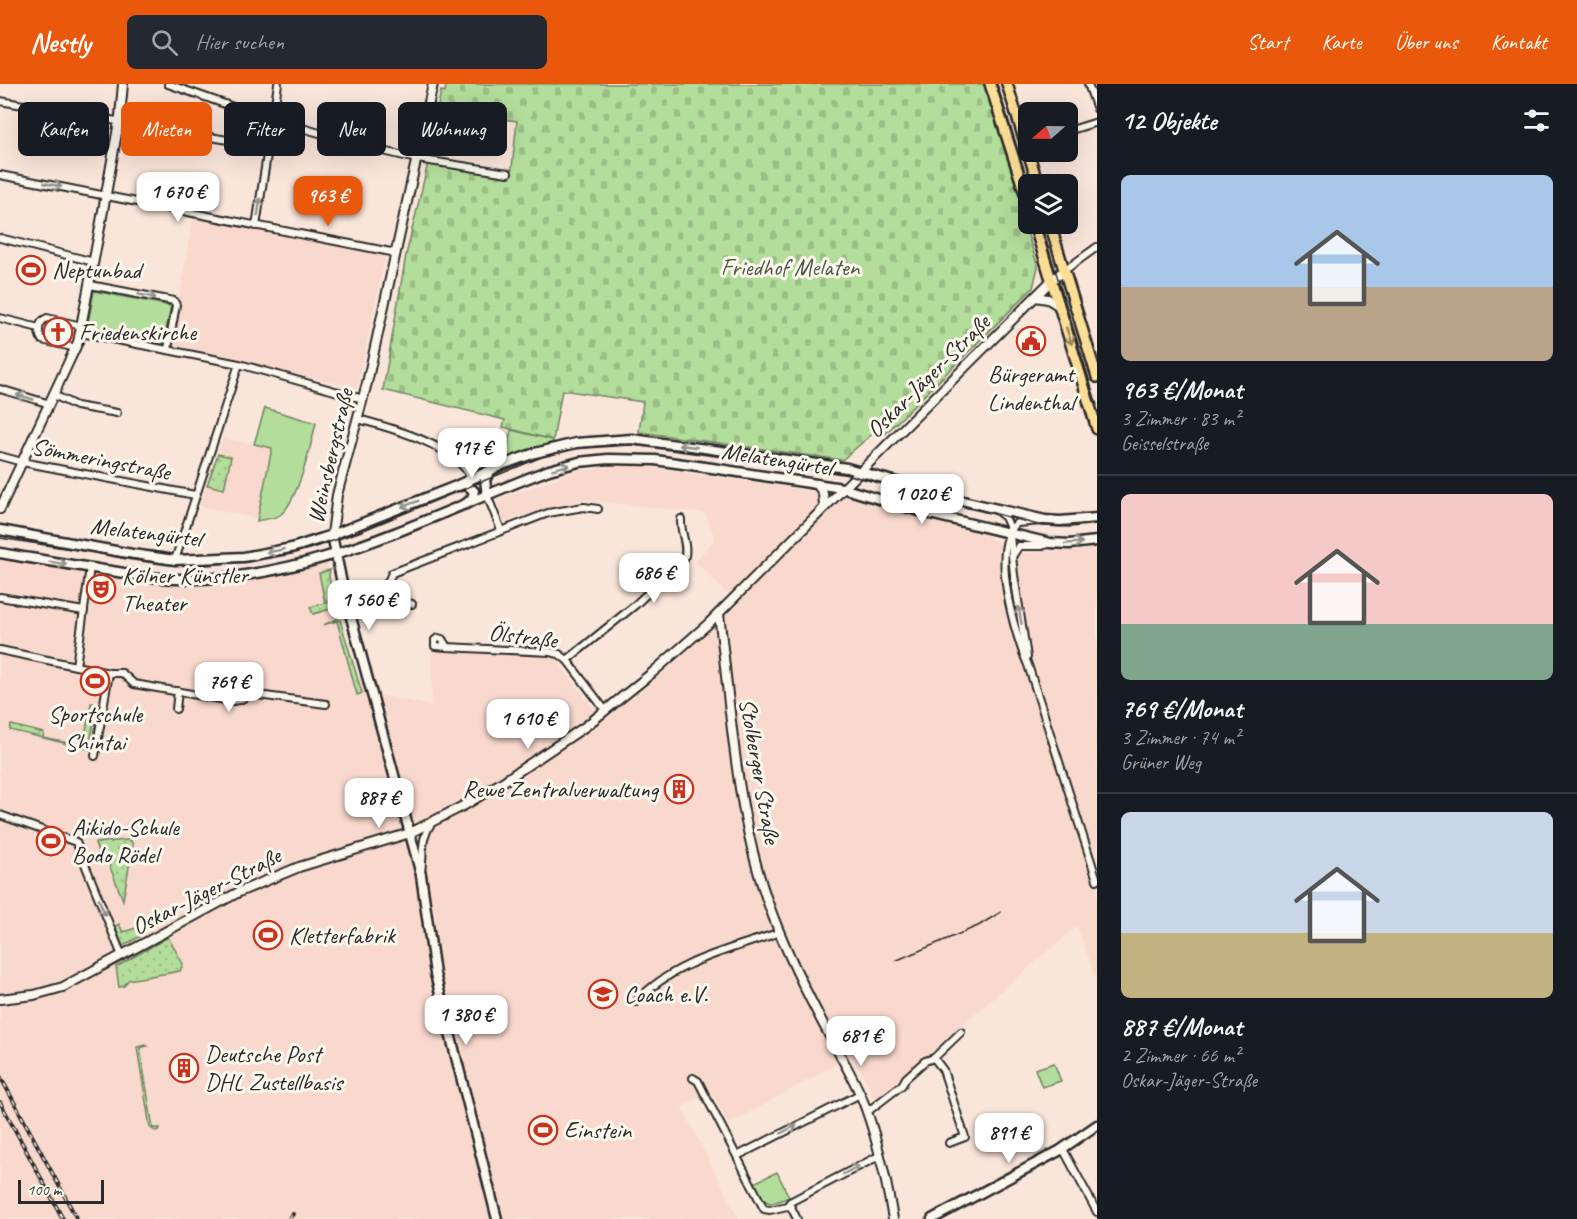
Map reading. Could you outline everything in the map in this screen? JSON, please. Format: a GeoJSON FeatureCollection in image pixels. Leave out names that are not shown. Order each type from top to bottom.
{"type":"FeatureCollection","features":[{"type":"Feature","properties":{"kind":"main road"},"geometry":{"type":"LineString","coordinates":[[990,84],[1019,174]]}},
{"type":"Feature","properties":{"kind":"main road"},"geometry":{"type":"LineString","coordinates":[[1007,84],[1018,117]]}},
{"type":"Feature","properties":{"kind":"main road"},"geometry":{"type":"LineString","coordinates":[[1037,234],[1097,429]]}},
{"type":"Feature","properties":{"kind":"main road"},"geometry":{"type":"LineString","coordinates":[[1053,234],[1094,358],[1097,377]]}},
{"type":"Feature","properties":{"kind":"main road"},"geometry":{"type":"LineString","coordinates":[[1046,264],[1054,271],[1065,270]]}},
{"type":"Feature","properties":{"kind":"main road","name":"Melatengürtel"},"geometry":{"type":"LineString","coordinates":[[0,530],[175,560],[244,557],[292,548],[332,535],[535,453],[576,443],[632,439],[860,471],[1045,520],[1097,518]]}},
{"type":"Feature","properties":{"kind":"main road","name":"Melatengürtel"},"geometry":{"type":"LineString","coordinates":[[0,553],[171,579],[213,579],[258,574],[335,556],[549,471],[579,462],[609,459],[655,460],[842,488],[926,513],[1050,543],[1069,544],[1097,540]]}},
{"type":"Feature","properties":{"kind":"main road"},"geometry":{"type":"LineString","coordinates":[[487,495],[485,480],[491,470]]}},
{"type":"Feature","properties":{"kind":"main road"},"geometry":{"type":"LineString","coordinates":[[456,486],[467,485],[474,491],[472,498],[464,506]]}},
{"type":"Feature","properties":{"kind":"main road","name":"Weinsbergstraße"},"geometry":{"type":"LineString","coordinates":[[332,535],[335,556],[421,875],[435,974],[497,1219]]}},
{"type":"Feature","properties":{"kind":"main road"},"geometry":{"type":"LineString","coordinates":[[932,1219],[1063,1149],[1097,1125]]}},
{"type":"Feature","properties":{"kind":"street"},"geometry":{"type":"LineString","coordinates":[[0,508],[76,348],[106,196],[123,84]]}},
{"type":"Feature","properties":{"kind":"street"},"geometry":{"type":"LineString","coordinates":[[168,84],[224,104]]}},
{"type":"Feature","properties":{"kind":"street"},"geometry":{"type":"LineString","coordinates":[[275,102],[278,84]]}},
{"type":"Feature","properties":{"kind":"street","name":"Weinsbergstraße"},"geometry":{"type":"LineString","coordinates":[[332,535],[337,495],[363,399],[432,84]]}},
{"type":"Feature","properties":{"kind":"street"},"geometry":{"type":"LineString","coordinates":[[1088,84],[1097,109]]}},
{"type":"Feature","properties":{"kind":"street"},"geometry":{"type":"LineString","coordinates":[[0,101],[224,140]]}},
{"type":"Feature","properties":{"kind":"street"},"geometry":{"type":"LineString","coordinates":[[1078,129],[1097,122]]}},
{"type":"Feature","properties":{"kind":"street"},"geometry":{"type":"LineString","coordinates":[[305,128],[417,159],[508,173]]}},
{"type":"Feature","properties":{"kind":"street"},"geometry":{"type":"LineString","coordinates":[[256,226],[268,156]]}},
{"type":"Feature","properties":{"kind":"street"},"geometry":{"type":"LineString","coordinates":[[0,175],[396,253]]}},
{"type":"Feature","properties":{"kind":"street"},"geometry":{"type":"LineString","coordinates":[[0,238],[94,262]]}},
{"type":"Feature","properties":{"kind":"street"},"geometry":{"type":"LineString","coordinates":[[1065,270],[1097,246]]}},
{"type":"Feature","properties":{"kind":"street","name":"Oskar-Jäger-Straße"},"geometry":{"type":"LineString","coordinates":[[0,999],[51,991],[82,978],[228,896],[273,877],[410,833],[501,783],[585,726],[660,667],[719,614],[842,488],[1051,281],[1065,270]]}},
{"type":"Feature","properties":{"kind":"street"},"geometry":{"type":"LineString","coordinates":[[90,285],[174,301],[176,305],[168,349]]}},
{"type":"Feature","properties":{"kind":"street"},"geometry":{"type":"LineString","coordinates":[[1035,297],[1048,299],[1059,306]]}},
{"type":"Feature","properties":{"kind":"street"},"geometry":{"type":"LineString","coordinates":[[0,318],[39,328]]}},
{"type":"Feature","properties":{"kind":"street"},"geometry":{"type":"LineString","coordinates":[[76,348],[42,340],[38,332],[43,320],[47,318],[81,329],[239,364],[363,399]]}},
{"type":"Feature","properties":{"kind":"street"},"geometry":{"type":"LineString","coordinates":[[175,560],[239,364]]}},
{"type":"Feature","properties":{"kind":"street"},"geometry":{"type":"LineString","coordinates":[[0,389],[50,404]]}},
{"type":"Feature","properties":{"kind":"street"},"geometry":{"type":"LineString","coordinates":[[54,395],[76,406],[117,413]]}},
{"type":"Feature","properties":{"kind":"street"},"geometry":{"type":"LineString","coordinates":[[358,419],[428,442],[457,460],[468,470],[471,477]]}},
{"type":"Feature","properties":{"kind":"street","name":"Sömmeringstraße"},"geometry":{"type":"LineString","coordinates":[[0,456],[195,495]]}},
{"type":"Feature","properties":{"kind":"street"},"geometry":{"type":"LineString","coordinates":[[817,484],[823,493],[824,506]]}},
{"type":"Feature","properties":{"kind":"street"},"geometry":{"type":"LineString","coordinates":[[487,495],[501,530]]}},
{"type":"Feature","properties":{"kind":"street"},"geometry":{"type":"LineString","coordinates":[[411,604],[398,600],[392,594],[387,584],[392,573],[501,530],[561,510],[584,507],[598,509]]}},
{"type":"Feature","properties":{"kind":"street"},"geometry":{"type":"LineString","coordinates":[[994,508],[1007,520],[1010,533],[1028,665]]}},
{"type":"Feature","properties":{"kind":"street"},"geometry":{"type":"LineString","coordinates":[[567,660],[634,606],[686,557],[680,528],[681,519]]}},
{"type":"Feature","properties":{"kind":"street"},"geometry":{"type":"LineString","coordinates":[[1045,520],[1017,523],[1006,543],[1005,564],[1012,615],[1017,639],[1028,665],[1097,880]]}},
{"type":"Feature","properties":{"kind":"street"},"geometry":{"type":"LineString","coordinates":[[999,530],[1006,543]]}},
{"type":"Feature","properties":{"kind":"street"},"geometry":{"type":"LineString","coordinates":[[1013,556],[1019,546],[1042,546],[1050,543]]}},
{"type":"Feature","properties":{"kind":"street"},"geometry":{"type":"LineString","coordinates":[[76,666],[90,567]]}},
{"type":"Feature","properties":{"kind":"street"},"geometry":{"type":"LineString","coordinates":[[0,597],[84,611]]}},
{"type":"Feature","properties":{"kind":"street","name":"Stolberger Straße"},"geometry":{"type":"LineString","coordinates":[[719,614],[733,749],[742,804],[767,899],[792,961],[860,1094],[879,1156],[893,1219]]}},
{"type":"Feature","properties":{"kind":"street","name":"Ölstraße"},"geometry":{"type":"LineString","coordinates":[[447,647],[559,654],[567,660],[605,710]]}},
{"type":"Feature","properties":{"kind":"street"},"geometry":{"type":"LineString","coordinates":[[0,650],[110,673],[122,673],[134,684],[232,701],[240,700],[250,694],[326,704]]}},
{"type":"Feature","properties":{"kind":"street"},"geometry":{"type":"LineString","coordinates":[[95,756],[110,673]]}},
{"type":"Feature","properties":{"kind":"street"},"geometry":{"type":"LineString","coordinates":[[176,709],[178,691]]}},
{"type":"Feature","properties":{"kind":"street"},"geometry":{"type":"LineString","coordinates":[[0,815],[76,842],[122,956]]}},
{"type":"Feature","properties":{"kind":"street"},"geometry":{"type":"LineString","coordinates":[[421,875],[424,855],[423,838],[432,822]]}},
{"type":"Feature","properties":{"kind":"street"},"geometry":{"type":"LineString","coordinates":[[636,1002],[663,979],[692,962],[780,932]]}},
{"type":"Feature","properties":{"kind":"street"},"geometry":{"type":"LineString","coordinates":[[867,1112],[902,1085],[906,1078],[926,1061],[934,1058],[961,1032]]}},
{"type":"Feature","properties":{"kind":"street"},"geometry":{"type":"LineString","coordinates":[[934,1058],[944,1070],[965,1137],[949,1143]]}},
{"type":"Feature","properties":{"kind":"street"},"geometry":{"type":"LineString","coordinates":[[693,1078],[698,1081],[764,1209],[787,1206],[790,1202],[879,1156]]}},
{"type":"Feature","properties":{"kind":"street"},"geometry":{"type":"LineString","coordinates":[[737,1156],[860,1094]]}},
{"type":"Feature","properties":{"kind":"street"},"geometry":{"type":"LineString","coordinates":[[1063,1149],[1097,1212]]}},
{"type":"Feature","properties":{"kind":"street"},"geometry":{"type":"LineString","coordinates":[[787,1206],[791,1207],[797,1219]]}},
{"type":"Feature","properties":{"kind":"shaded area"},"geometry":{"type":"Polygon","coordinates":[[[193,217],[386,254],[357,388],[171,346],[193,217]]]}},
{"type":"Feature","properties":{"kind":"shaded area"},"geometry":{"type":"Polygon","coordinates":[[[223,438],[272,448],[257,519],[200,506],[223,438]]]}},
{"type":"Feature","properties":{"kind":"shaded area"},"geometry":{"type":"Polygon","coordinates":[[[627,465],[843,496],[983,534],[1019,553],[1097,549],[1097,982],[1077,926],[875,1100],[853,1055],[729,1124],[710,1090],[682,1107],[739,1219],[0,1219],[0,556],[188,582],[241,580],[327,564],[355,679],[381,695],[432,706],[431,649],[553,654],[593,708],[609,716],[659,677],[740,603],[725,592],[695,561],[715,539],[705,513],[585,500],[547,508],[504,522],[496,500],[577,471],[627,465]]]}},
{"type":"Feature","properties":{"kind":"green space","name":"Friedhof Melaten"},"geometry":{"type":"Polygon","coordinates":[[[446,84],[985,84],[1018,191],[1018,234],[1028,234],[1038,267],[1033,288],[885,434],[877,430],[842,460],[639,432],[643,402],[562,390],[553,440],[503,427],[505,420],[383,390],[406,255],[428,163],[511,177],[517,121],[507,120],[507,102],[439,102],[441,91],[445,92],[446,84]]]}},
{"type":"Feature","properties":{"kind":"green space"},"geometry":{"type":"Polygon","coordinates":[[[94,291],[171,306],[163,344],[87,329],[94,291]]]}},
{"type":"Feature","properties":{"kind":"green space"},"geometry":{"type":"Polygon","coordinates":[[[265,408],[316,423],[303,472],[287,508],[278,516],[257,521],[272,448],[254,444],[265,408]]]}},
{"type":"Feature","properties":{"kind":"green space"},"geometry":{"type":"Polygon","coordinates":[[[511,430],[553,440],[553,442],[505,459],[511,430]]]}},
{"type":"Feature","properties":{"kind":"green space"},"geometry":{"type":"Polygon","coordinates":[[[218,454],[231,457],[224,489],[207,485],[218,454]]]}},
{"type":"Feature","properties":{"kind":"green space"},"geometry":{"type":"Polygon","coordinates":[[[330,570],[333,599],[327,601],[328,603],[336,602],[336,605],[334,608],[313,614],[310,607],[325,603],[319,573],[330,570]]]}},
{"type":"Feature","properties":{"kind":"green space"},"geometry":{"type":"Polygon","coordinates":[[[337,619],[340,620],[362,693],[357,695],[337,621],[323,625],[337,619]]]}},
{"type":"Feature","properties":{"kind":"green space"},"geometry":{"type":"Polygon","coordinates":[[[91,703],[97,704],[89,749],[44,738],[79,745],[80,741],[84,741],[91,703]]]}},
{"type":"Feature","properties":{"kind":"green space"},"geometry":{"type":"Polygon","coordinates":[[[11,725],[44,733],[43,738],[10,730],[11,725]]]}},
{"type":"Feature","properties":{"kind":"green space"},"geometry":{"type":"Polygon","coordinates":[[[127,840],[133,845],[123,900],[108,862],[101,861],[95,843],[127,840]]]}},
{"type":"Feature","properties":{"kind":"green space"},"geometry":{"type":"Polygon","coordinates":[[[119,924],[123,932],[140,927],[144,934],[123,946],[115,926],[119,924]]]}},
{"type":"Feature","properties":{"kind":"green space"},"geometry":{"type":"Polygon","coordinates":[[[168,937],[183,964],[180,971],[128,980],[124,986],[119,987],[116,967],[168,937]]]}},
{"type":"Feature","properties":{"kind":"green space"},"geometry":{"type":"Polygon","coordinates":[[[147,1046],[140,1048],[153,1128],[160,1128],[155,1131],[150,1127],[137,1047],[147,1046]]]}},
{"type":"Feature","properties":{"kind":"green space"},"geometry":{"type":"Polygon","coordinates":[[[1054,1063],[1061,1081],[1042,1087],[1035,1069],[1054,1063]]]}},
{"type":"Feature","properties":{"kind":"green space"},"geometry":{"type":"Polygon","coordinates":[[[777,1172],[789,1197],[771,1203],[767,1202],[754,1183],[777,1172]]]}},
{"type":"Feature","properties":{"kind":"tram line"},"geometry":{"type":"LineString","coordinates":[[997,84],[1026,174]]}},
{"type":"Feature","properties":{"kind":"tram line"},"geometry":{"type":"LineString","coordinates":[[1044,234],[1097,405]]}},
{"type":"Feature","properties":{"kind":"tram line"},"geometry":{"type":"LineString","coordinates":[[0,538],[174,565],[251,561],[309,549],[359,532],[544,456],[574,449],[619,444],[686,450],[849,475],[1042,526],[1071,527],[1097,524]]}},
{"type":"Feature","properties":{"kind":"tram line"},"geometry":{"type":"LineString","coordinates":[[895,961],[978,926],[1001,912]]}},
{"type":"Feature","properties":{"kind":"railway"},"geometry":{"type":"LineString","coordinates":[[0,1076],[77,1219]]}},
{"type":"Feature","properties":{"kind":"railway"},"geometry":{"type":"LineString","coordinates":[[0,1102],[63,1219]]}},
{"type":"Feature","properties":{"kind":"railway"},"geometry":{"type":"LineString","coordinates":[[289,1219],[293,1214]]}},
{"type":"Feature","properties":{"kind":"place","name":"Neptunbad"},"geometry":{"type":"Point","coordinates":[31,270]}},
{"type":"Feature","properties":{"kind":"place","name":"Friedenskirche"},"geometry":{"type":"Point","coordinates":[58,332]}},
{"type":"Feature","properties":{"kind":"place","name":"Bürgeramt Lindenthal"},"geometry":{"type":"Point","coordinates":[1031,341]}},
{"type":"Feature","properties":{"kind":"place","name":"Kölner Künstler Theater"},"geometry":{"type":"Point","coordinates":[101,589]}},
{"type":"Feature","properties":{"kind":"place","name":"Sportschule Shintai"},"geometry":{"type":"Point","coordinates":[95,681]}},
{"type":"Feature","properties":{"kind":"place","name":"Rewe Zentralverwaltung"},"geometry":{"type":"Point","coordinates":[679,789]}},
{"type":"Feature","properties":{"kind":"place","name":"Aikido-Schule Bodo Rödel"},"geometry":{"type":"Point","coordinates":[51,841]}},
{"type":"Feature","properties":{"kind":"place","name":"Kletterfabrik"},"geometry":{"type":"Point","coordinates":[268,935]}},
{"type":"Feature","properties":{"kind":"place","name":"Coach e.V."},"geometry":{"type":"Point","coordinates":[603,994]}},
{"type":"Feature","properties":{"kind":"place","name":"Deutsche Post DHL Zustellbasis"},"geometry":{"type":"Point","coordinates":[184,1068]}},
{"type":"Feature","properties":{"kind":"place","name":"Einstein"},"geometry":{"type":"Point","coordinates":[543,1130]}}]}
